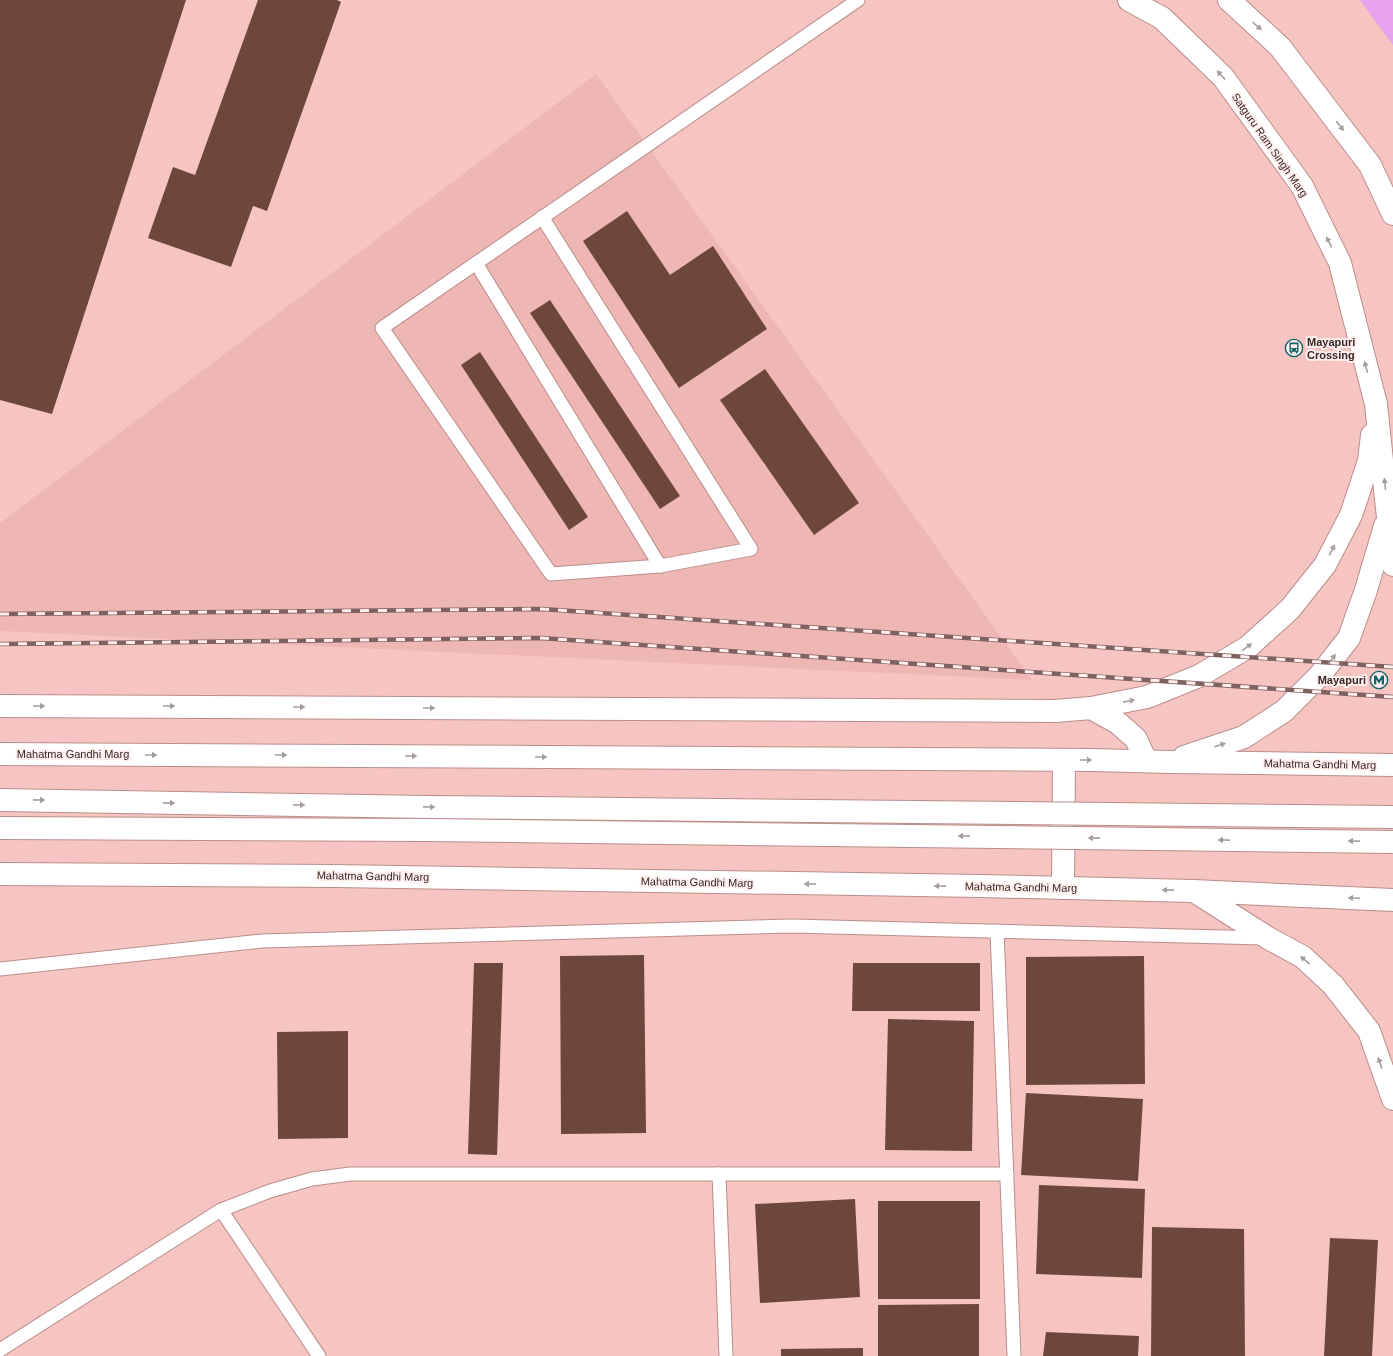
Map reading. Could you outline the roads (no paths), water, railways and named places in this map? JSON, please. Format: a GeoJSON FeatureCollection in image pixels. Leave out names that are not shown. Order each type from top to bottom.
{"type":"FeatureCollection","features":[{"type":"Feature","properties":{"kind":"main road","name":"Satguru Ram Singh Marg"},"geometry":{"type":"LineString","coordinates":[[1129,0],[1162,18],[1223,77],[1302,186],[1340,263],[1376,404],[1393,565]]}},
{"type":"Feature","properties":{"kind":"main road"},"geometry":{"type":"LineString","coordinates":[[1228,0],[1280,47],[1370,165],[1393,214]]}},
{"type":"Feature","properties":{"kind":"main road"},"geometry":{"type":"LineString","coordinates":[[0,706],[1047,710],[1091,708],[1147,697],[1199,676],[1248,647],[1290,609],[1325,564],[1351,514],[1369,460],[1376,404]]}},
{"type":"Feature","properties":{"kind":"main road"},"geometry":{"type":"LineString","coordinates":[[1170,762],[1244,737],[1284,711],[1320,675],[1349,638],[1366,590],[1388,514]]}},
{"type":"Feature","properties":{"kind":"main road"},"geometry":{"type":"LineString","coordinates":[[1091,708],[1118,724],[1136,739],[1146,761]]}},
{"type":"Feature","properties":{"kind":"main road","name":"Mahatma Gandhi Marg"},"geometry":{"type":"LineString","coordinates":[[0,754],[1056,760],[1393,765]]}},
{"type":"Feature","properties":{"kind":"main road"},"geometry":{"type":"LineString","coordinates":[[1056,760],[1063,888]]}},
{"type":"Feature","properties":{"kind":"main road"},"geometry":{"type":"LineString","coordinates":[[0,800],[453,808],[1393,817]]}},
{"type":"Feature","properties":{"kind":"main road"},"geometry":{"type":"LineString","coordinates":[[0,828],[418,830],[1393,842]]}},
{"type":"Feature","properties":{"kind":"main road","name":"Mahatma Gandhi Marg"},"geometry":{"type":"LineString","coordinates":[[0,874],[335,876],[1193,890],[1393,900]]}},
{"type":"Feature","properties":{"kind":"main road"},"geometry":{"type":"LineString","coordinates":[[1193,890],[1268,938],[1303,957],[1333,985],[1369,1031],[1393,1099]]}},
{"type":"Feature","properties":{"kind":"lane"},"geometry":{"type":"LineString","coordinates":[[542,217],[751,549],[660,566],[551,574],[382,328],[542,217],[858,0]]}},
{"type":"Feature","properties":{"kind":"lane"},"geometry":{"type":"LineString","coordinates":[[476,263],[660,566]]}},
{"type":"Feature","properties":{"kind":"lane"},"geometry":{"type":"LineString","coordinates":[[0,969],[270,940],[792,926],[1268,938]]}},
{"type":"Feature","properties":{"kind":"lane"},"geometry":{"type":"LineString","coordinates":[[997,931],[1014,1356]]}},
{"type":"Feature","properties":{"kind":"lane"},"geometry":{"type":"LineString","coordinates":[[0,1350],[221,1210],[270,1191],[305,1181],[350,1174],[1007,1174]]}},
{"type":"Feature","properties":{"kind":"lane"},"geometry":{"type":"LineString","coordinates":[[719,1174],[726,1356]]}},
{"type":"Feature","properties":{"kind":"lane"},"geometry":{"type":"LineString","coordinates":[[221,1210],[319,1356]]}},
{"type":"Feature","properties":{"kind":"railway"},"geometry":{"type":"LineString","coordinates":[[0,614],[542,609],[1393,667]]}},
{"type":"Feature","properties":{"kind":"railway"},"geometry":{"type":"LineString","coordinates":[[0,644],[541,638],[1393,697]]}},
{"type":"Feature","properties":{"kind":"place","name":"Mayapuri Crossing"},"geometry":{"type":"Point","coordinates":[1294,348]}},
{"type":"Feature","properties":{"kind":"place","name":"Mayapuri"},"geometry":{"type":"Point","coordinates":[1379,680]}}]}
